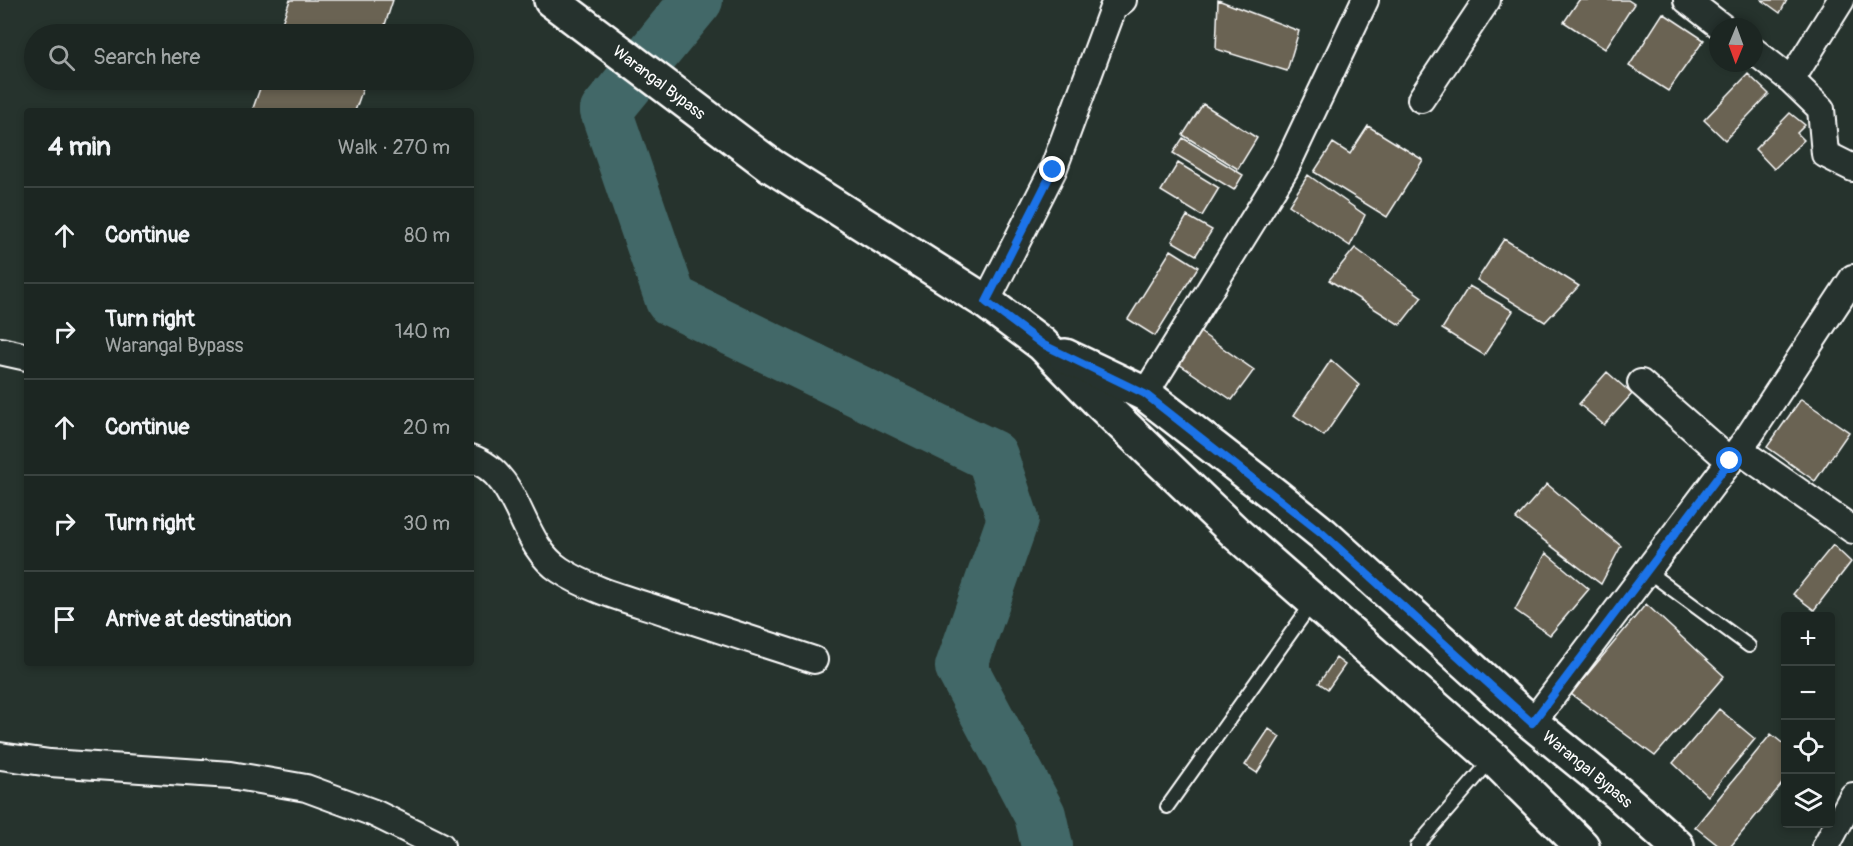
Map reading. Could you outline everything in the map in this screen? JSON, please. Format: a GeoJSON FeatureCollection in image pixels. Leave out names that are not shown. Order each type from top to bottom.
{"type":"FeatureCollection","features":[{"type":"Feature","properties":{"kind":"main road","name":"Warangal Bypass"},"geometry":{"type":"LineString","coordinates":[[551,0],[770,165],[986,302],[1042,344],[1145,394],[1323,534],[1532,723],[1618,793],[1677,846]]}},
{"type":"Feature","properties":{"kind":"main road"},"geometry":{"type":"LineString","coordinates":[[1042,344],[1238,536],[1493,758],[1582,846]]}},
{"type":"Feature","properties":{"kind":"street"},"geometry":{"type":"LineString","coordinates":[[986,302],[1053,170],[1113,8],[1123,0]]}},
{"type":"Feature","properties":{"kind":"street"},"geometry":{"type":"LineString","coordinates":[[1145,394],[1285,169],[1365,0]]}},
{"type":"Feature","properties":{"kind":"street"},"geometry":{"type":"LineString","coordinates":[[1421,99],[1487,0]]}},
{"type":"Feature","properties":{"kind":"street"},"geometry":{"type":"LineString","coordinates":[[1687,0],[1710,18]]}},
{"type":"Feature","properties":{"kind":"street"},"geometry":{"type":"LineString","coordinates":[[1791,80],[1841,0]]}},
{"type":"Feature","properties":{"kind":"street"},"geometry":{"type":"LineString","coordinates":[[1763,58],[1791,80],[1821,109],[1825,154],[1853,168]]}},
{"type":"Feature","properties":{"kind":"street"},"geometry":{"type":"LineString","coordinates":[[1532,723],[1734,456],[1853,278]]}},
{"type":"Feature","properties":{"kind":"street"},"geometry":{"type":"LineString","coordinates":[[0,351],[24,356]]}},
{"type":"Feature","properties":{"kind":"street"},"geometry":{"type":"LineString","coordinates":[[1641,383],[1734,456],[1853,530]]}},
{"type":"Feature","properties":{"kind":"street"},"geometry":{"type":"LineString","coordinates":[[474,459],[485,463],[504,483],[539,549],[558,569],[603,592],[814,660]]}},
{"type":"Feature","properties":{"kind":"street"},"geometry":{"type":"LineString","coordinates":[[0,756],[50,763],[231,775],[306,788],[374,813],[441,846]]}},
{"type":"Feature","properties":{"kind":"street"},"geometry":{"type":"LineString","coordinates":[[1826,846],[1853,796]]}},
{"type":"Feature","properties":{"kind":"lane"},"geometry":{"type":"LineString","coordinates":[[1647,571],[1749,646]]}},
{"type":"Feature","properties":{"kind":"lane"},"geometry":{"type":"LineString","coordinates":[[1167,807],[1314,601]]}},
{"type":"Feature","properties":{"kind":"lane"},"geometry":{"type":"LineString","coordinates":[[1417,846],[1493,758]]}},
{"type":"Feature","properties":{"kind":"building"},"geometry":{"type":"Polygon","coordinates":[[[290,0],[393,0],[385,24],[282,24],[290,0]]]}},
{"type":"Feature","properties":{"kind":"building"},"geometry":{"type":"Polygon","coordinates":[[[1218,0],[1299,31],[1287,71],[1216,49],[1218,0]]]}},
{"type":"Feature","properties":{"kind":"building"},"geometry":{"type":"Polygon","coordinates":[[[1579,0],[1628,0],[1634,4],[1605,49],[1564,22],[1579,0]]]}},
{"type":"Feature","properties":{"kind":"building"},"geometry":{"type":"Polygon","coordinates":[[[1762,0],[1787,0],[1780,13],[1762,0]]]}},
{"type":"Feature","properties":{"kind":"building"},"geometry":{"type":"Polygon","coordinates":[[[1663,13],[1704,40],[1668,91],[1629,66],[1663,13]]]}},
{"type":"Feature","properties":{"kind":"building"},"geometry":{"type":"Polygon","coordinates":[[[1748,74],[1769,94],[1725,140],[1704,120],[1748,74]]]}},
{"type":"Feature","properties":{"kind":"building"},"geometry":{"type":"Polygon","coordinates":[[[259,90],[362,90],[356,108],[253,108],[259,90]]]}},
{"type":"Feature","properties":{"kind":"building"},"geometry":{"type":"Polygon","coordinates":[[[1203,104],[1257,138],[1238,169],[1183,135],[1203,104]]]}},
{"type":"Feature","properties":{"kind":"building"},"geometry":{"type":"Polygon","coordinates":[[[1790,113],[1805,125],[1797,133],[1804,140],[1774,169],[1755,149],[1790,113]]]}},
{"type":"Feature","properties":{"kind":"building"},"geometry":{"type":"Polygon","coordinates":[[[1368,126],[1423,160],[1387,217],[1314,172],[1333,143],[1350,154],[1368,126]]]}},
{"type":"Feature","properties":{"kind":"building"},"geometry":{"type":"Polygon","coordinates":[[[1183,138],[1243,175],[1234,190],[1173,153],[1183,138]]]}},
{"type":"Feature","properties":{"kind":"building"},"geometry":{"type":"Polygon","coordinates":[[[1178,163],[1219,188],[1202,216],[1161,191],[1178,163]]]}},
{"type":"Feature","properties":{"kind":"building"},"geometry":{"type":"Polygon","coordinates":[[[1308,175],[1365,215],[1350,246],[1289,205],[1308,175]]]}},
{"type":"Feature","properties":{"kind":"building"},"geometry":{"type":"Polygon","coordinates":[[[1187,216],[1212,230],[1196,255],[1172,241],[1187,216]]]}},
{"type":"Feature","properties":{"kind":"building"},"geometry":{"type":"Polygon","coordinates":[[[1504,239],[1579,286],[1545,322],[1477,280],[1504,239]]]}},
{"type":"Feature","properties":{"kind":"building"},"geometry":{"type":"Polygon","coordinates":[[[1355,248],[1422,297],[1400,325],[1329,280],[1355,248]]]}},
{"type":"Feature","properties":{"kind":"building"},"geometry":{"type":"Polygon","coordinates":[[[1171,250],[1198,267],[1155,336],[1128,319],[1171,250]]]}},
{"type":"Feature","properties":{"kind":"building"},"geometry":{"type":"Polygon","coordinates":[[[1469,286],[1513,311],[1484,355],[1442,329],[1469,286]]]}},
{"type":"Feature","properties":{"kind":"building"},"geometry":{"type":"Polygon","coordinates":[[[1197,330],[1254,370],[1232,400],[1176,362],[1197,330]]]}},
{"type":"Feature","properties":{"kind":"building"},"geometry":{"type":"Polygon","coordinates":[[[1331,360],[1359,385],[1324,436],[1294,415],[1331,360]]]}},
{"type":"Feature","properties":{"kind":"building"},"geometry":{"type":"Polygon","coordinates":[[[1607,372],[1632,394],[1604,425],[1579,404],[1607,372]]]}},
{"type":"Feature","properties":{"kind":"building"},"geometry":{"type":"Polygon","coordinates":[[[1801,399],[1849,432],[1815,481],[1767,447],[1801,399]]]}},
{"type":"Feature","properties":{"kind":"building"},"geometry":{"type":"Polygon","coordinates":[[[1547,484],[1621,546],[1601,584],[1516,519],[1547,484]]]}},
{"type":"Feature","properties":{"kind":"building"},"geometry":{"type":"Polygon","coordinates":[[[1833,545],[1851,562],[1814,610],[1793,594],[1833,545]]]}},
{"type":"Feature","properties":{"kind":"building"},"geometry":{"type":"Polygon","coordinates":[[[1546,553],[1589,589],[1550,635],[1515,610],[1546,553]]]}},
{"type":"Feature","properties":{"kind":"building"},"geometry":{"type":"Polygon","coordinates":[[[1646,604],[1724,676],[1655,756],[1571,694],[1646,604]]]}},
{"type":"Feature","properties":{"kind":"building"},"geometry":{"type":"Polygon","coordinates":[[[1336,658],[1345,665],[1328,689],[1319,683],[1336,658]]]}},
{"type":"Feature","properties":{"kind":"building"},"geometry":{"type":"Polygon","coordinates":[[[1719,709],[1755,739],[1708,796],[1673,763],[1719,709]]]}},
{"type":"Feature","properties":{"kind":"building"},"geometry":{"type":"Polygon","coordinates":[[[1269,729],[1280,737],[1257,773],[1245,765],[1269,729]]]}},
{"type":"Feature","properties":{"kind":"building"},"geometry":{"type":"Polygon","coordinates":[[[1771,734],[1781,742],[1781,785],[1731,846],[1719,846],[1695,827],[1771,734]]]}},
{"type":"Feature","properties":{"kind":"waterway"},"geometry":{"type":"LineString","coordinates":[[697,0],[606,111],[671,300],[992,456],[1013,519],[961,667],[1040,815],[1047,846]]}},
{"type":"Feature","properties":{"kind":"route"},"geometry":{"type":"LineString","coordinates":[[1053,170],[986,302],[1042,344],[1145,394],[1323,534],[1532,723],[1730,461]]}}]}
